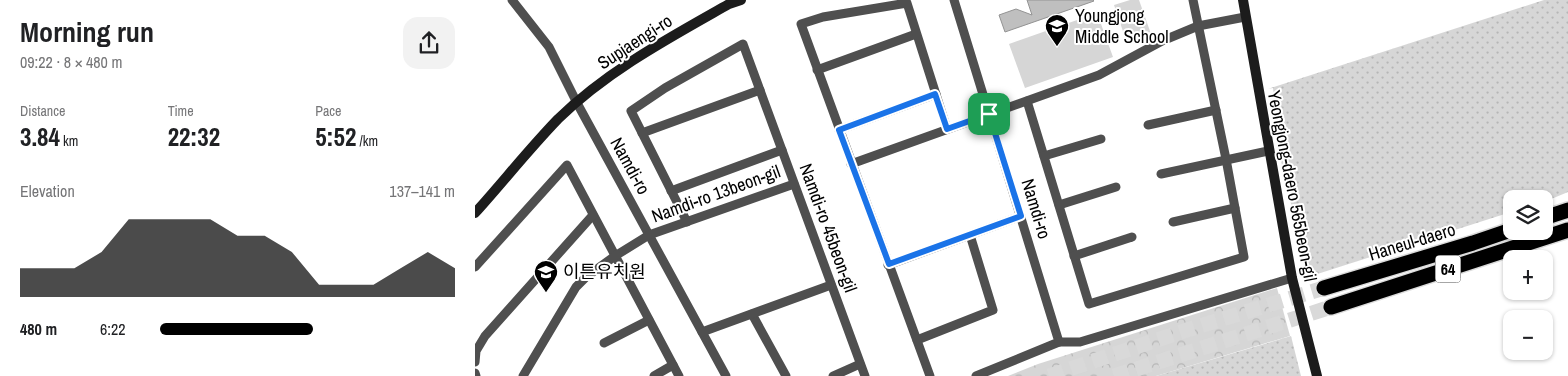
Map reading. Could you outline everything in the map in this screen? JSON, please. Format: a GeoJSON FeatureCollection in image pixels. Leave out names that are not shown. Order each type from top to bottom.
{"type":"FeatureCollection","features":[{"type":"Feature","properties":{"kind":"highway"},"geometry":{"type":"LineString","coordinates":[[1553,215],[1567,210]]}},
{"type":"Feature","properties":{"kind":"highway","name":"Haneul-daero"},"geometry":{"type":"LineString","coordinates":[[1331,307],[1567,231]]}},
{"type":"Feature","properties":{"kind":"highway","name":"Haneul-daero"},"geometry":{"type":"LineString","coordinates":[[1324,288],[1503,233]]}},
{"type":"Feature","properties":{"kind":"street"},"geometry":{"type":"LineString","coordinates":[[511,0],[549,47],[577,103]]}},
{"type":"Feature","properties":{"kind":"street","name":"Supjaengi-ro"},"geometry":{"type":"LineString","coordinates":[[475,214],[558,119],[596,86],[655,46],[729,4],[741,0]]}},
{"type":"Feature","properties":{"kind":"street","name":"Namdi-ro"},"geometry":{"type":"LineString","coordinates":[[954,0],[1059,342]]}},
{"type":"Feature","properties":{"kind":"street"},"geometry":{"type":"LineString","coordinates":[[1027,101],[1089,304],[1244,257],[1193,0]]}},
{"type":"Feature","properties":{"kind":"street","name":"Yeongjong-daero 565beon-gil"},"geometry":{"type":"LineString","coordinates":[[1243,0],[1268,151],[1292,278],[1317,376]]}},
{"type":"Feature","properties":{"kind":"street"},"geometry":{"type":"LineString","coordinates":[[930,376],[801,24],[823,17],[907,3],[947,129]]}},
{"type":"Feature","properties":{"kind":"street"},"geometry":{"type":"LineString","coordinates":[[851,164],[1099,75],[1162,41],[1198,26],[1245,17]]}},
{"type":"Feature","properties":{"kind":"street"},"geometry":{"type":"LineString","coordinates":[[817,70],[916,34]]}},
{"type":"Feature","properties":{"kind":"street","name":"Namdi-ro 45beon-gil"},"geometry":{"type":"LineString","coordinates":[[687,222],[631,111],[665,88],[743,44],[865,376]]}},
{"type":"Feature","properties":{"kind":"street"},"geometry":{"type":"LineString","coordinates":[[642,133],[760,90]]}},
{"type":"Feature","properties":{"kind":"street"},"geometry":{"type":"LineString","coordinates":[[839,130],[935,94]]}},
{"type":"Feature","properties":{"kind":"street","name":"Namdi-ro"},"geometry":{"type":"LineString","coordinates":[[577,103],[726,376]]}},
{"type":"Feature","properties":{"kind":"street"},"geometry":{"type":"LineString","coordinates":[[1148,125],[1216,110]]}},
{"type":"Feature","properties":{"kind":"street"},"geometry":{"type":"LineString","coordinates":[[1044,156],[1101,139]]}},
{"type":"Feature","properties":{"kind":"street"},"geometry":{"type":"LineString","coordinates":[[671,191],[782,150]]}},
{"type":"Feature","properties":{"kind":"street"},"geometry":{"type":"LineString","coordinates":[[1161,174],[1268,151]]}},
{"type":"Feature","properties":{"kind":"street"},"geometry":{"type":"LineString","coordinates":[[475,267],[567,165],[679,376]]}},
{"type":"Feature","properties":{"kind":"street","name":"Namdi-ro 13beon-gil"},"geometry":{"type":"LineString","coordinates":[[523,376],[576,288],[585,277],[649,236],[794,184]]}},
{"type":"Feature","properties":{"kind":"street"},"geometry":{"type":"LineString","coordinates":[[1059,205],[1116,187]]}},
{"type":"Feature","properties":{"kind":"street"},"geometry":{"type":"LineString","coordinates":[[1173,222],[1235,208]]}},
{"type":"Feature","properties":{"kind":"street"},"geometry":{"type":"LineString","coordinates":[[475,362],[476,351],[485,336],[593,214]]}},
{"type":"Feature","properties":{"kind":"street"},"geometry":{"type":"LineString","coordinates":[[889,264],[1021,216]]}},
{"type":"Feature","properties":{"kind":"street"},"geometry":{"type":"LineString","coordinates":[[917,340],[993,310],[970,235]]}},
{"type":"Feature","properties":{"kind":"street"},"geometry":{"type":"LineString","coordinates":[[1074,256],[1132,237]]}},
{"type":"Feature","properties":{"kind":"street"},"geometry":{"type":"LineString","coordinates":[[976,376],[1059,342],[1080,342],[1292,278]]}},
{"type":"Feature","properties":{"kind":"street"},"geometry":{"type":"LineString","coordinates":[[702,332],[831,285]]}},
{"type":"Feature","properties":{"kind":"street"},"geometry":{"type":"LineString","coordinates":[[752,314],[786,376]]}},
{"type":"Feature","properties":{"kind":"street"},"geometry":{"type":"LineString","coordinates":[[604,343],[649,320]]}},
{"type":"Feature","properties":{"kind":"street"},"geometry":{"type":"LineString","coordinates":[[833,376],[860,364]]}},
{"type":"Feature","properties":{"kind":"street"},"geometry":{"type":"LineString","coordinates":[[655,376],[673,365]]}},
{"type":"Feature","properties":{"kind":"green space"},"geometry":{"type":"Polygon","coordinates":[[[1130,0],[1139,0],[1151,34],[1127,43],[1114,5],[1130,0]]]}},
{"type":"Feature","properties":{"kind":"green space"},"geometry":{"type":"Polygon","coordinates":[[[1544,0],[1568,0],[1568,192],[1553,198],[1553,190],[1503,190],[1503,215],[1308,277],[1281,161],[1273,88],[1268,89],[1544,0]]]}},
{"type":"Feature","properties":{"kind":"green space"},"geometry":{"type":"Polygon","coordinates":[[[1097,13],[1113,57],[1025,88],[1009,44],[1097,13]]]}},
{"type":"Feature","properties":{"kind":"green space"},"geometry":{"type":"Polygon","coordinates":[[[1277,288],[1290,336],[1156,376],[1008,376],[1038,364],[1277,288]]]}},
{"type":"Feature","properties":{"kind":"green space"},"geometry":{"type":"Polygon","coordinates":[[[1291,336],[1301,376],[1156,376],[1291,336]]]}},
{"type":"Feature","properties":{"kind":"building"},"geometry":{"type":"Polygon","coordinates":[[[1027,0],[1094,1],[1005,32],[999,15],[1016,9],[1032,15],[1027,0]]]}},
{"type":"Feature","properties":{"kind":"tunnel"},"geometry":{"type":"LineString","coordinates":[[1049,376],[1190,329],[1324,288]]}},
{"type":"Feature","properties":{"kind":"tunnel"},"geometry":{"type":"LineString","coordinates":[[1114,376],[1331,307]]}},
{"type":"Feature","properties":{"kind":"place","name":"Youngjong Middle School"},"geometry":{"type":"Point","coordinates":[1057,47]}},
{"type":"Feature","properties":{"kind":"place","name":"이튼유치원"},"geometry":{"type":"Point","coordinates":[546,293]}},
{"type":"Feature","properties":{"kind":"route"},"geometry":{"type":"LineString","coordinates":[[935,94],[947,129],[989,114],[1021,216],[889,264],[839,130],[935,94]]}}]}
